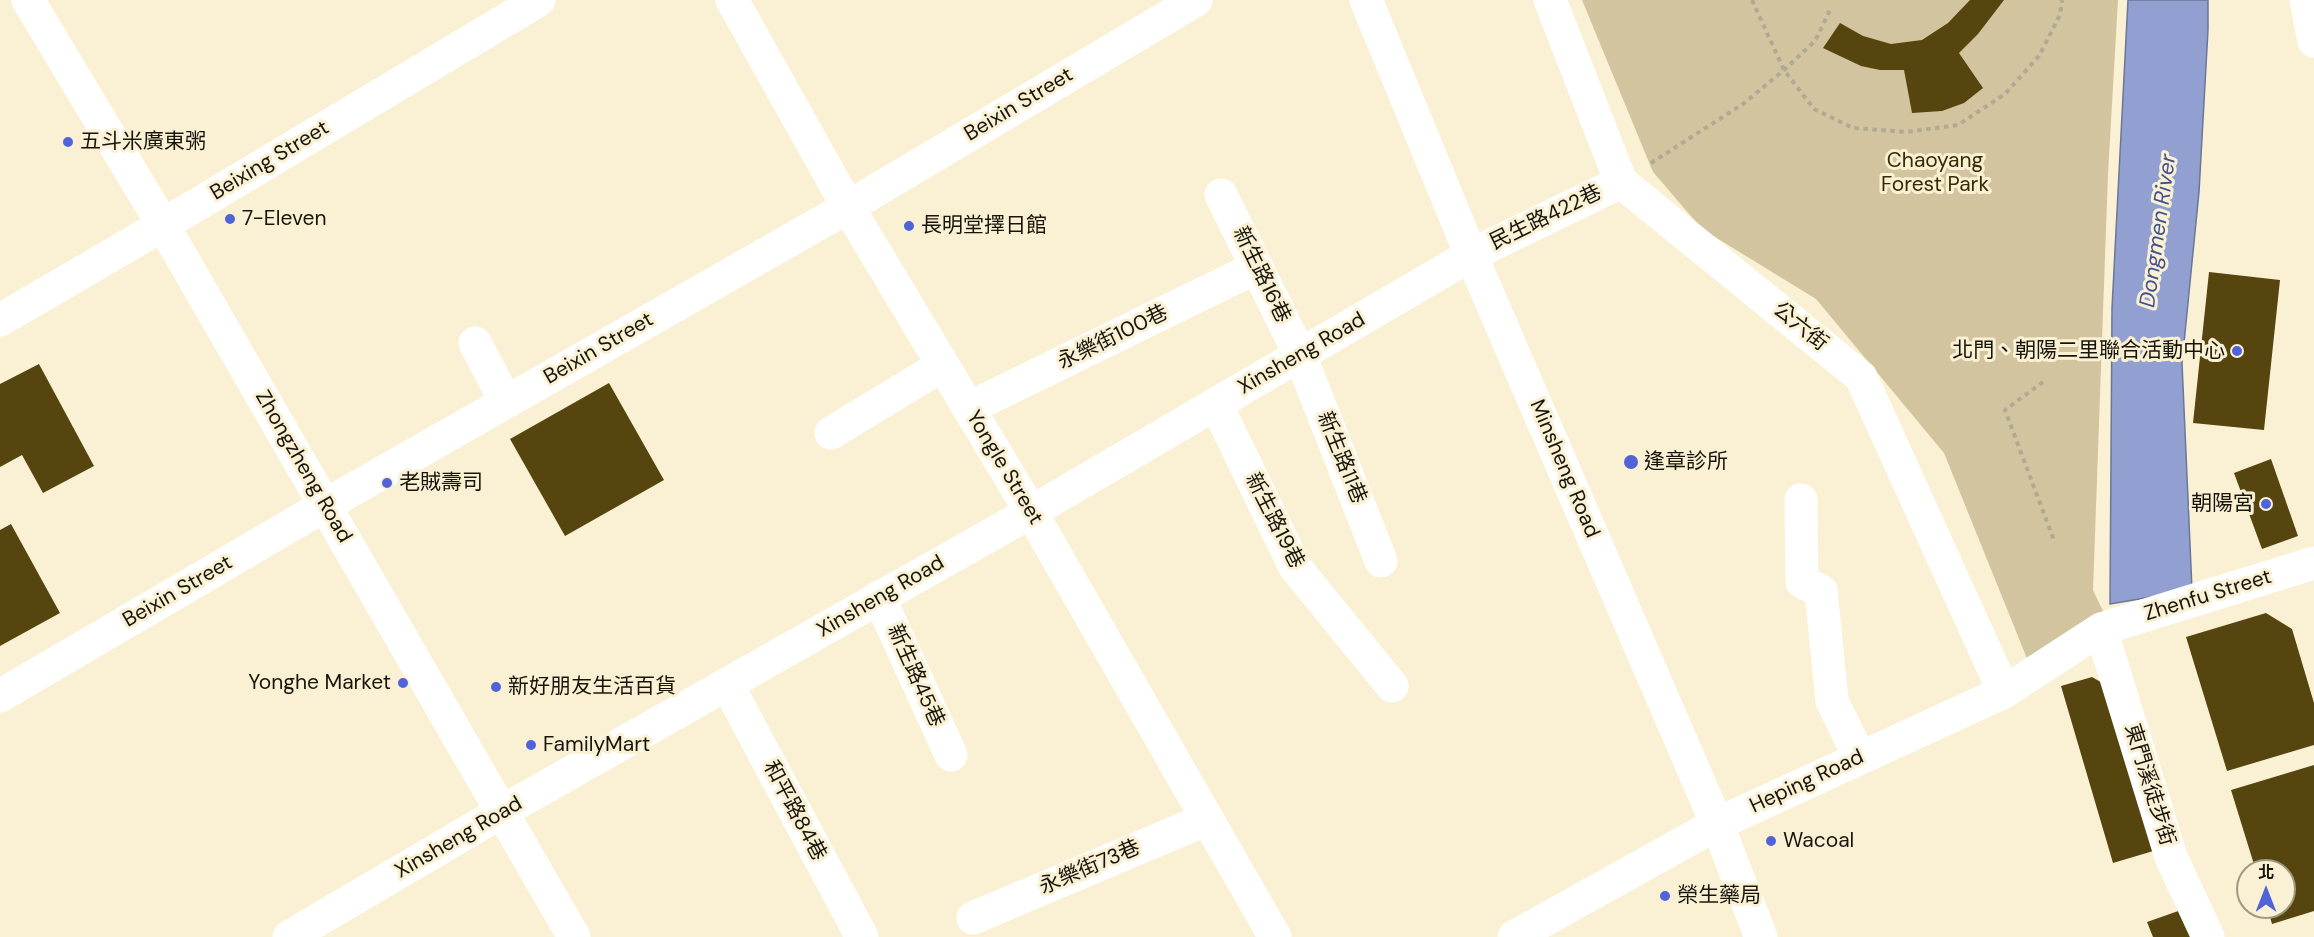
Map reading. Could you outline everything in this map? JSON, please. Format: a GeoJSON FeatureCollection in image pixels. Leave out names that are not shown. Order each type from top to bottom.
{"type":"FeatureCollection","features":[{"type":"Feature","properties":{"kind":"street","name":"Zhongzheng Road"},"geometry":{"type":"LineString","coordinates":[[28,0],[163,225],[574,937]]}},
{"type":"Feature","properties":{"kind":"street","name":"Beixing Street"},"geometry":{"type":"LineString","coordinates":[[0,320],[539,0]]}},
{"type":"Feature","properties":{"kind":"street","name":"Yongle Street"},"geometry":{"type":"LineString","coordinates":[[732,0],[849,207],[1030,512],[1275,937]]}},
{"type":"Feature","properties":{"kind":"street","name":"Beixin Street"},"geometry":{"type":"LineString","coordinates":[[0,696],[324,506],[849,207],[1196,0]]}},
{"type":"Feature","properties":{"kind":"street","name":"Minsheng Road"},"geometry":{"type":"LineString","coordinates":[[1366,0],[1471,255],[1717,824],[1761,937]]}},
{"type":"Feature","properties":{"kind":"street","name":"公六街"},"geometry":{"type":"LineString","coordinates":[[1550,0],[1621,182],[1861,377],[2004,692]]}},
{"type":"Feature","properties":{"kind":"street"},"geometry":{"type":"LineString","coordinates":[[2306,0],[2314,41]]}},
{"type":"Feature","properties":{"kind":"street","name":"民生路422巷"},"geometry":{"type":"LineString","coordinates":[[1471,255],[1621,182]]}},
{"type":"Feature","properties":{"kind":"street","name":"新生路16巷"},"geometry":{"type":"LineString","coordinates":[[1221,195],[1300,355]]}},
{"type":"Feature","properties":{"kind":"street","name":"Xinsheng Road"},"geometry":{"type":"LineString","coordinates":[[289,937],[503,811],[1030,512],[1471,255]]}},
{"type":"Feature","properties":{"kind":"street","name":"永樂街100巷"},"geometry":{"type":"LineString","coordinates":[[969,408],[1257,267]]}},
{"type":"Feature","properties":{"kind":"street"},"geometry":{"type":"LineString","coordinates":[[475,343],[506,402]]}},
{"type":"Feature","properties":{"kind":"street","name":"新生路11巷"},"geometry":{"type":"LineString","coordinates":[[1300,355],[1381,561]]}},
{"type":"Feature","properties":{"kind":"street"},"geometry":{"type":"LineString","coordinates":[[831,432],[943,365]]}},
{"type":"Feature","properties":{"kind":"street","name":"新生路19巷"},"geometry":{"type":"LineString","coordinates":[[1216,404],[1295,567],[1392,687]]}},
{"type":"Feature","properties":{"kind":"street"},"geometry":{"type":"LineString","coordinates":[[1801,500],[1802,582],[1821,591],[1832,701],[1860,758]]}},
{"type":"Feature","properties":{"kind":"street","name":"Zhenfu Street"},"geometry":{"type":"LineString","coordinates":[[2101,629],[2312,569]]}},
{"type":"Feature","properties":{"kind":"street","name":"新生路45巷"},"geometry":{"type":"LineString","coordinates":[[879,597],[951,755]]}},
{"type":"Feature","properties":{"kind":"street","name":"Heping Road"},"geometry":{"type":"LineString","coordinates":[[1514,937],[1717,824],[2004,692],[2101,629]]}},
{"type":"Feature","properties":{"kind":"street","name":"東門溪徒步街"},"geometry":{"type":"LineString","coordinates":[[2101,629],[2171,858],[2208,937]]}},
{"type":"Feature","properties":{"kind":"street","name":"和平路84巷"},"geometry":{"type":"LineString","coordinates":[[727,684],[862,937]]}},
{"type":"Feature","properties":{"kind":"street","name":"永樂街73巷"},"geometry":{"type":"LineString","coordinates":[[974,918],[1207,819]]}},
{"type":"Feature","properties":{"kind":"path"},"geometry":{"type":"LineString","coordinates":[[1752,0],[1784,70],[1814,109],[1853,128],[1907,132],[1958,125],[2005,94],[2039,56],[2060,15],[2062,0]]}},
{"type":"Feature","properties":{"kind":"path"},"geometry":{"type":"LineString","coordinates":[[1621,182],[1743,104],[1815,41],[1830,10]]}},
{"type":"Feature","properties":{"kind":"path"},"geometry":{"type":"LineString","coordinates":[[2043,382],[2005,411],[2055,543]]}},
{"type":"Feature","properties":{"kind":"green space","name":"Chaoyang Forest Park"},"geometry":{"type":"Polygon","coordinates":[[[1582,0],[2118,0],[2108,174],[2093,590],[2112,630],[2028,661],[1944,453],[1816,299],[1702,229],[1653,172],[1582,0]]]}},
{"type":"Feature","properties":{"kind":"water","name":"Dongmen River"},"geometry":{"type":"Polygon","coordinates":[[[2128,0],[2208,0],[2199,192],[2182,363],[2192,590],[2110,604],[2112,308],[2128,0]]]}},
{"type":"Feature","properties":{"kind":"building"},"geometry":{"type":"Polygon","coordinates":[[[1970,0],[2004,0],[1978,34],[1959,53],[1983,88],[1964,103],[1942,111],[1912,113],[1904,70],[1880,70],[1861,66],[1823,48],[1840,23],[1863,36],[1891,44],[1922,40],[1948,23],[1970,0]]]}},
{"type":"Feature","properties":{"kind":"building","name":"北門、朝陽二里聯合活動中心"},"geometry":{"type":"Polygon","coordinates":[[[2209,272],[2280,280],[2264,430],[2193,423],[2209,272]]]}},
{"type":"Feature","properties":{"kind":"building"},"geometry":{"type":"Polygon","coordinates":[[[39,364],[94,466],[43,493],[22,455],[0,467],[0,384],[39,364]]]}},
{"type":"Feature","properties":{"kind":"building"},"geometry":{"type":"Polygon","coordinates":[[[609,383],[664,480],[565,536],[510,439],[609,383]]]}},
{"type":"Feature","properties":{"kind":"building","name":"朝陽宮"},"geometry":{"type":"Polygon","coordinates":[[[2271,459],[2298,536],[2262,549],[2234,473],[2271,459]]]}},
{"type":"Feature","properties":{"kind":"building"},"geometry":{"type":"Polygon","coordinates":[[[11,524],[60,613],[0,646],[0,530],[11,524]]]}},
{"type":"Feature","properties":{"kind":"building"},"geometry":{"type":"Polygon","coordinates":[[[2266,613],[2292,629],[2314,703],[2314,745],[2227,771],[2186,637],[2266,613]]]}},
{"type":"Feature","properties":{"kind":"building"},"geometry":{"type":"Polygon","coordinates":[[[2092,677],[2113,689],[2160,849],[2113,863],[2061,686],[2092,677]]]}},
{"type":"Feature","properties":{"kind":"building"},"geometry":{"type":"Polygon","coordinates":[[[2314,765],[2314,911],[2296,917],[2296,859],[2252,859],[2231,790],[2314,765]]]}},
{"type":"Feature","properties":{"kind":"building"},"geometry":{"type":"Polygon","coordinates":[[[2201,903],[2214,937],[2153,937],[2147,922],[2201,903]]]}},
{"type":"Feature","properties":{"kind":"building"},"geometry":{"type":"Polygon","coordinates":[[[2271,919],[2288,919],[2272,924],[2271,919]]]}},
{"type":"Feature","properties":{"kind":"place","name":"五斗米廣東粥"},"geometry":{"type":"Point","coordinates":[68,142]}},
{"type":"Feature","properties":{"kind":"place","name":"7-Eleven"},"geometry":{"type":"Point","coordinates":[230,219]}},
{"type":"Feature","properties":{"kind":"place","name":"長明堂擇日館"},"geometry":{"type":"Point","coordinates":[909,226]}},
{"type":"Feature","properties":{"kind":"place","name":"北門、朝陽二里聯合活動中心"},"geometry":{"type":"Point","coordinates":[2237,351]}},
{"type":"Feature","properties":{"kind":"place","name":"逢章診所"},"geometry":{"type":"Point","coordinates":[1631,462]}},
{"type":"Feature","properties":{"kind":"place","name":"老賊壽司"},"geometry":{"type":"Point","coordinates":[387,483]}},
{"type":"Feature","properties":{"kind":"place","name":"朝陽宮"},"geometry":{"type":"Point","coordinates":[2266,504]}},
{"type":"Feature","properties":{"kind":"place","name":"Yonghe Market"},"geometry":{"type":"Point","coordinates":[403,683]}},
{"type":"Feature","properties":{"kind":"place","name":"新好朋友生活百貨"},"geometry":{"type":"Point","coordinates":[496,687]}},
{"type":"Feature","properties":{"kind":"place","name":"FamilyMart"},"geometry":{"type":"Point","coordinates":[531,745]}},
{"type":"Feature","properties":{"kind":"place","name":"Wacoal"},"geometry":{"type":"Point","coordinates":[1771,841]}},
{"type":"Feature","properties":{"kind":"place","name":"榮生藥局"},"geometry":{"type":"Point","coordinates":[1665,896]}}]}
